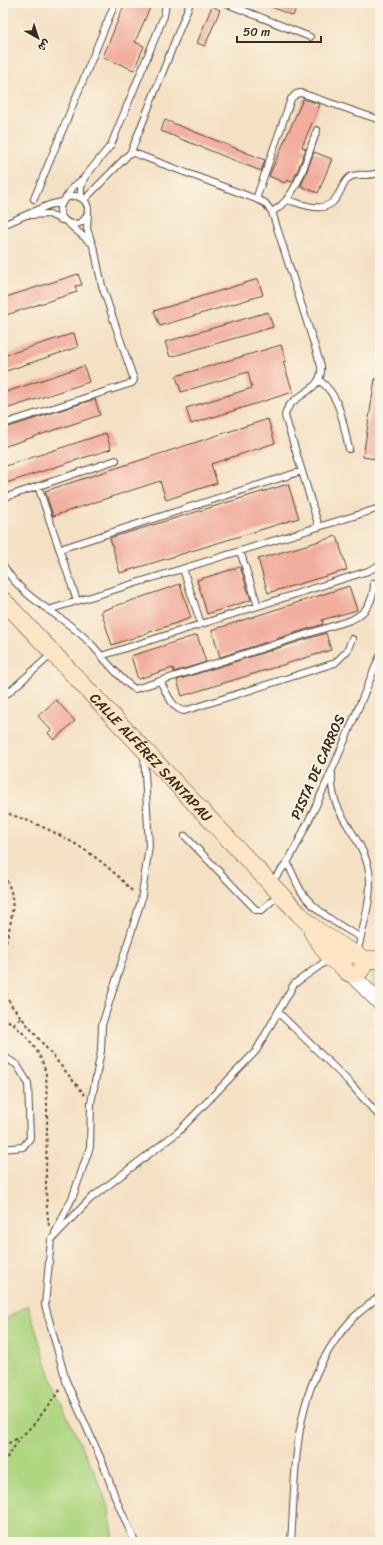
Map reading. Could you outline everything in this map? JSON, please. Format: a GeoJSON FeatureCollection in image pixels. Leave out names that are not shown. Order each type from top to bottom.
{"type":"FeatureCollection","features":[{"type":"Feature","properties":{"kind":"main road","name":"CALLE ALFÉREZ SANTAPAU"},"geometry":{"type":"LineString","coordinates":[[3,600],[299,914],[352,959]]}},
{"type":"Feature","properties":{"kind":"main road","name":"CALLE ALFÉREZ SANTAPAU"},"geometry":{"type":"LineString","coordinates":[[299,914],[352,959]]}},
{"type":"Feature","properties":{"kind":"main road"},"geometry":{"type":"LineString","coordinates":[[352,959],[380,960]]}},
{"type":"Feature","properties":{"kind":"street","name":"CALLE ALFÉREZ SANTAPAU"},"geometry":{"type":"LineString","coordinates":[[352,959],[362,987],[378,1001]]}},
{"type":"Feature","properties":{"kind":"lane"},"geometry":{"type":"LineString","coordinates":[[34,199],[115,3]]}},
{"type":"Feature","properties":{"kind":"lane"},"geometry":{"type":"LineString","coordinates":[[88,213],[84,221],[77,224],[64,221],[60,214],[63,200],[73,187],[84,178],[111,145],[165,12],[166,3]]}},
{"type":"Feature","properties":{"kind":"lane"},"geometry":{"type":"LineString","coordinates":[[82,199],[131,152],[190,3]]}},
{"type":"Feature","properties":{"kind":"lane"},"geometry":{"type":"LineString","coordinates":[[225,3],[310,37]]}},
{"type":"Feature","properties":{"kind":"lane"},"geometry":{"type":"LineString","coordinates":[[256,199],[291,99],[294,95],[301,93],[380,120]]}},
{"type":"Feature","properties":{"kind":"lane"},"geometry":{"type":"LineString","coordinates":[[272,212],[288,200],[292,195],[317,130]]}},
{"type":"Feature","properties":{"kind":"lane"},"geometry":{"type":"LineString","coordinates":[[131,152],[256,199],[265,203],[272,212],[321,366],[319,380],[285,411],[285,419],[319,527]]}},
{"type":"Feature","properties":{"kind":"lane"},"geometry":{"type":"LineString","coordinates":[[288,200],[317,208],[326,207],[334,201],[344,183],[350,177],[356,175],[370,176],[380,172]]}},
{"type":"Feature","properties":{"kind":"lane"},"geometry":{"type":"LineString","coordinates":[[82,199],[81,188],[84,178]]}},
{"type":"Feature","properties":{"kind":"lane"},"geometry":{"type":"LineString","coordinates":[[3,225],[73,196],[82,199],[86,204],[88,213],[87,229],[102,286],[134,382],[3,424]]}},
{"type":"Feature","properties":{"kind":"lane"},"geometry":{"type":"LineString","coordinates":[[25,216],[49,214],[64,221],[80,232],[92,244]]}},
{"type":"Feature","properties":{"kind":"lane"},"geometry":{"type":"LineString","coordinates":[[319,380],[331,390],[338,402],[349,449]]}},
{"type":"Feature","properties":{"kind":"lane"},"geometry":{"type":"LineString","coordinates":[[3,498],[116,460]]}},
{"type":"Feature","properties":{"kind":"lane"},"geometry":{"type":"LineString","coordinates":[[60,549],[302,471]]}},
{"type":"Feature","properties":{"kind":"lane"},"geometry":{"type":"LineString","coordinates":[[38,486],[78,601]]}},
{"type":"Feature","properties":{"kind":"lane"},"geometry":{"type":"LineString","coordinates":[[48,610],[380,508]]}},
{"type":"Feature","properties":{"kind":"lane"},"geometry":{"type":"LineString","coordinates":[[240,551],[258,606]]}},
{"type":"Feature","properties":{"kind":"lane"},"geometry":{"type":"LineString","coordinates":[[3,565],[14,580],[32,598],[72,626],[135,689],[351,620],[367,608],[373,596],[374,583]]}},
{"type":"Feature","properties":{"kind":"lane"},"geometry":{"type":"LineString","coordinates":[[101,656],[368,571],[380,565]]}},
{"type":"Feature","properties":{"kind":"lane"},"geometry":{"type":"LineString","coordinates":[[184,569],[201,624]]}},
{"type":"Feature","properties":{"kind":"lane"},"geometry":{"type":"LineString","coordinates":[[160,681],[178,710],[184,711],[335,663],[347,651],[352,639]]}},
{"type":"Feature","properties":{"kind":"lane"},"geometry":{"type":"LineString","coordinates":[[8,693],[53,653]]}},
{"type":"Feature","properties":{"kind":"lane","name":"PISTA DE CARROS"},"geometry":{"type":"LineString","coordinates":[[185,836],[256,910],[262,910],[315,808],[380,656]]}},
{"type":"Feature","properties":{"kind":"lane"},"geometry":{"type":"LineString","coordinates":[[135,1542],[115,1497],[104,1466],[66,1382],[46,1305],[51,1240],[73,1196],[90,1147],[91,1104],[101,1051],[102,1025],[141,901],[149,846],[143,749]]}},
{"type":"Feature","properties":{"kind":"lane"},"geometry":{"type":"LineString","coordinates":[[332,768],[331,791],[336,808],[365,857],[370,875],[369,897],[352,959]]}},
{"type":"Feature","properties":{"kind":"lane"},"geometry":{"type":"LineString","coordinates":[[288,862],[301,891],[311,904],[341,926],[352,959]]}},
{"type":"Feature","properties":{"kind":"lane"},"geometry":{"type":"LineString","coordinates":[[51,1240],[90,1199],[178,1132],[256,1051],[294,984],[352,959]]}},
{"type":"Feature","properties":{"kind":"lane"},"geometry":{"type":"LineString","coordinates":[[278,1012],[348,1081],[380,1117]]}},
{"type":"Feature","properties":{"kind":"lane"},"geometry":{"type":"LineString","coordinates":[[3,1056],[17,1066],[28,1083],[30,1138],[23,1148],[3,1149]]}},
{"type":"Feature","properties":{"kind":"lane"},"geometry":{"type":"LineString","coordinates":[[291,1542],[295,1453],[301,1418],[310,1390],[320,1367],[341,1333],[353,1318],[380,1296]]}},
{"type":"Feature","properties":{"kind":"path"},"geometry":{"type":"LineString","coordinates":[[3,812],[53,831],[86,850],[115,874],[141,901]]}},
{"type":"Feature","properties":{"kind":"path"},"geometry":{"type":"LineString","coordinates":[[3,875],[9,884],[14,898],[3,954]]}},
{"type":"Feature","properties":{"kind":"path"},"geometry":{"type":"LineString","coordinates":[[3,989],[11,1005],[91,1104]]}},
{"type":"Feature","properties":{"kind":"path"},"geometry":{"type":"LineString","coordinates":[[3,1017],[13,1024],[28,1040],[36,1051],[46,1075],[48,1142],[46,1199],[51,1240]]}},
{"type":"Feature","properties":{"kind":"path"},"geometry":{"type":"LineString","coordinates":[[13,1024],[21,1018]]}},
{"type":"Feature","properties":{"kind":"path"},"geometry":{"type":"LineString","coordinates":[[3,1463],[21,1437],[51,1404],[66,1382]]}},
{"type":"Feature","properties":{"kind":"path"},"geometry":{"type":"LineString","coordinates":[[3,1446],[21,1437]]}},
{"type":"Feature","properties":{"kind":"green space"},"geometry":{"type":"Polygon","coordinates":[[[380,968],[380,992],[374,986],[371,972],[374,969],[380,968]]]}},
{"type":"Feature","properties":{"kind":"green space"},"geometry":{"type":"Polygon","coordinates":[[[28,1305],[55,1389],[93,1470],[108,1507],[112,1525],[113,1542],[3,1542],[3,1321],[28,1305]]]}},
{"type":"Feature","properties":{"kind":"building"},"geometry":{"type":"Polygon","coordinates":[[[125,3],[152,3],[135,42],[144,46],[134,70],[103,57],[125,3]]]}},
{"type":"Feature","properties":{"kind":"building"},"geometry":{"type":"Polygon","coordinates":[[[262,3],[292,3],[297,5],[293,16],[262,3]]]}},
{"type":"Feature","properties":{"kind":"building"},"geometry":{"type":"Polygon","coordinates":[[[212,6],[220,10],[205,46],[197,43],[212,6]]]}},
{"type":"Feature","properties":{"kind":"building"},"geometry":{"type":"Polygon","coordinates":[[[303,99],[320,104],[302,147],[306,149],[296,174],[292,182],[287,180],[285,183],[269,176],[303,99]]]}},
{"type":"Feature","properties":{"kind":"building"},"geometry":{"type":"Polygon","coordinates":[[[165,120],[265,160],[261,171],[161,131],[165,120]]]}},
{"type":"Feature","properties":{"kind":"building"},"geometry":{"type":"Polygon","coordinates":[[[314,152],[332,159],[318,193],[301,186],[314,152]]]}},
{"type":"Feature","properties":{"kind":"building"},"geometry":{"type":"Polygon","coordinates":[[[78,274],[82,285],[75,286],[77,292],[3,316],[3,298],[78,274]]]}},
{"type":"Feature","properties":{"kind":"building"},"geometry":{"type":"Polygon","coordinates":[[[258,279],[263,295],[160,326],[154,311],[258,279]]]}},
{"type":"Feature","properties":{"kind":"building"},"geometry":{"type":"Polygon","coordinates":[[[268,312],[273,327],[170,357],[165,342],[268,312]]]}},
{"type":"Feature","properties":{"kind":"building"},"geometry":{"type":"Polygon","coordinates":[[[74,333],[78,347],[3,372],[3,356],[74,333]]]}},
{"type":"Feature","properties":{"kind":"building"},"geometry":{"type":"Polygon","coordinates":[[[281,345],[286,361],[283,362],[293,392],[191,424],[186,408],[252,388],[248,372],[181,392],[176,376],[281,345]]]}},
{"type":"Feature","properties":{"kind":"building"},"geometry":{"type":"Polygon","coordinates":[[[84,366],[89,382],[3,410],[3,393],[84,366]]]}},
{"type":"Feature","properties":{"kind":"building"},"geometry":{"type":"Polygon","coordinates":[[[375,379],[380,380],[380,436],[376,459],[363,457],[375,379]]]}},
{"type":"Feature","properties":{"kind":"building"},"geometry":{"type":"Polygon","coordinates":[[[95,399],[100,415],[3,447],[3,429],[95,399]]]}},
{"type":"Feature","properties":{"kind":"building"},"geometry":{"type":"Polygon","coordinates":[[[268,419],[275,443],[211,464],[217,483],[166,500],[160,481],[53,516],[45,491],[268,419]]]}},
{"type":"Feature","properties":{"kind":"building"},"geometry":{"type":"Polygon","coordinates":[[[106,433],[111,449],[3,484],[3,467],[106,433]]]}},
{"type":"Feature","properties":{"kind":"building"},"geometry":{"type":"Polygon","coordinates":[[[288,484],[299,518],[120,573],[110,538],[288,484]]]}},
{"type":"Feature","properties":{"kind":"building"},"geometry":{"type":"Polygon","coordinates":[[[337,536],[347,570],[268,593],[258,559],[337,536]]]}},
{"type":"Feature","properties":{"kind":"building"},"geometry":{"type":"Polygon","coordinates":[[[240,567],[251,600],[207,614],[197,580],[240,567]]]}},
{"type":"Feature","properties":{"kind":"building"},"geometry":{"type":"Polygon","coordinates":[[[180,584],[191,618],[112,645],[101,611],[180,584]]]}},
{"type":"Feature","properties":{"kind":"building"},"geometry":{"type":"Polygon","coordinates":[[[349,586],[357,610],[322,620],[323,624],[220,657],[212,630],[349,586]]]}},
{"type":"Feature","properties":{"kind":"building"},"geometry":{"type":"Polygon","coordinates":[[[326,633],[331,650],[182,696],[177,680],[326,633]]]}},
{"type":"Feature","properties":{"kind":"building"},"geometry":{"type":"Polygon","coordinates":[[[197,635],[206,662],[174,672],[173,668],[138,679],[131,656],[197,635]]]}},
{"type":"Feature","properties":{"kind":"building"},"geometry":{"type":"Polygon","coordinates":[[[56,700],[75,721],[54,740],[48,733],[51,730],[38,716],[56,700]]]}}]}
